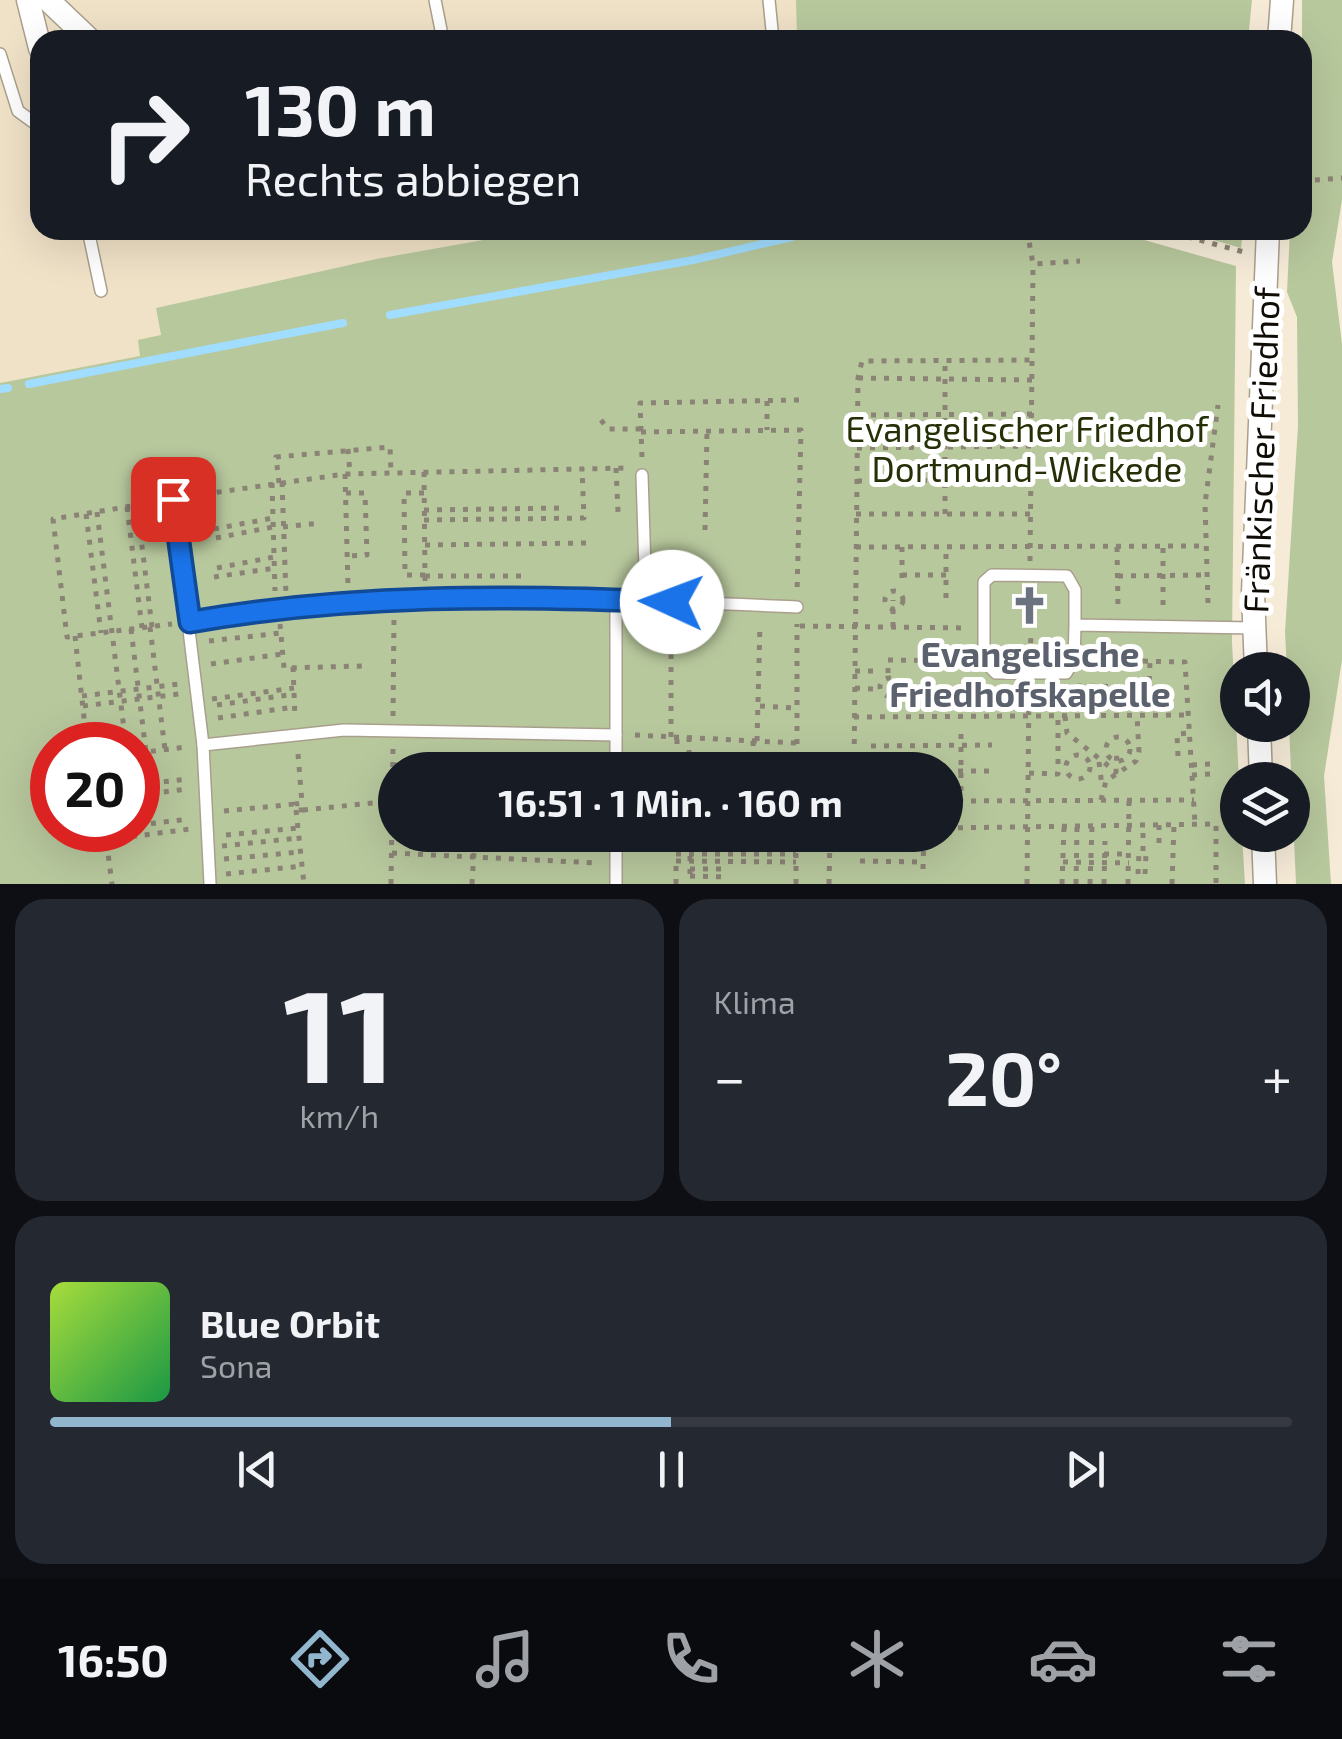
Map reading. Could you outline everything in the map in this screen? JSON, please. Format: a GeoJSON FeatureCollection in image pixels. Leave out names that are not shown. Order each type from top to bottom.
{"type":"FeatureCollection","features":[{"type":"Feature","properties":{"kind":"street"},"geometry":{"type":"LineString","coordinates":[[28,0],[36,30]]}},
{"type":"Feature","properties":{"kind":"street"},"geometry":{"type":"LineString","coordinates":[[48,0],[80,30]]}},
{"type":"Feature","properties":{"kind":"street"},"geometry":{"type":"LineString","coordinates":[[1280,30],[1282,0]]}},
{"type":"Feature","properties":{"kind":"street","name":"Fränkischer Friedhof"},"geometry":{"type":"LineString","coordinates":[[1255,652],[1253,592],[1267,240]]}},
{"type":"Feature","properties":{"kind":"street"},"geometry":{"type":"LineString","coordinates":[[1265,852],[1266,884]]}},
{"type":"Feature","properties":{"kind":"lane"},"geometry":{"type":"LineString","coordinates":[[435,0],[441,30]]}},
{"type":"Feature","properties":{"kind":"lane"},"geometry":{"type":"LineString","coordinates":[[769,0],[772,30]]}},
{"type":"Feature","properties":{"kind":"lane"},"geometry":{"type":"LineString","coordinates":[[0,54],[18,111],[30,119]]}},
{"type":"Feature","properties":{"kind":"lane"},"geometry":{"type":"LineString","coordinates":[[90,240],[102,290]]}},
{"type":"Feature","properties":{"kind":"lane"},"geometry":{"type":"LineString","coordinates":[[642,475],[646,600]]}},
{"type":"Feature","properties":{"kind":"lane"},"geometry":{"type":"LineString","coordinates":[[173,499],[204,746],[210,880]]}},
{"type":"Feature","properties":{"kind":"lane"},"geometry":{"type":"LineString","coordinates":[[992,575],[1030,575],[1067,576],[1075,590],[1074,660],[1066,673],[996,673],[984,661],[984,582],[992,575]]}},
{"type":"Feature","properties":{"kind":"lane"},"geometry":{"type":"LineString","coordinates":[[190,622],[280,608],[425,599],[646,600],[797,607]]}},
{"type":"Feature","properties":{"kind":"lane"},"geometry":{"type":"LineString","coordinates":[[616,600],[616,752]]}},
{"type":"Feature","properties":{"kind":"lane"},"geometry":{"type":"LineString","coordinates":[[1075,625],[1254,628]]}},
{"type":"Feature","properties":{"kind":"lane"},"geometry":{"type":"LineString","coordinates":[[204,746],[290,734],[393,730],[616,734]]}},
{"type":"Feature","properties":{"kind":"lane"},"geometry":{"type":"LineString","coordinates":[[616,852],[616,884]]}},
{"type":"Feature","properties":{"kind":"path"},"geometry":{"type":"LineString","coordinates":[[1312,180],[1342,178]]}},
{"type":"Feature","properties":{"kind":"path"},"geometry":{"type":"LineString","coordinates":[[1029,240],[1033,264],[1030,575]]}},
{"type":"Feature","properties":{"kind":"path"},"geometry":{"type":"LineString","coordinates":[[1198,240],[1266,259]]}},
{"type":"Feature","properties":{"kind":"path"},"geometry":{"type":"LineString","coordinates":[[1033,264],[1080,260]]}},
{"type":"Feature","properties":{"kind":"path"},"geometry":{"type":"LineString","coordinates":[[854,752],[858,378],[862,361],[1033,360]]}},
{"type":"Feature","properties":{"kind":"path"},"geometry":{"type":"LineString","coordinates":[[898,361],[898,379]]}},
{"type":"Feature","properties":{"kind":"path"},"geometry":{"type":"LineString","coordinates":[[945,361],[945,514]]}},
{"type":"Feature","properties":{"kind":"path"},"geometry":{"type":"LineString","coordinates":[[858,378],[1033,380]]}},
{"type":"Feature","properties":{"kind":"path"},"geometry":{"type":"LineString","coordinates":[[173,499],[348,474],[642,468],[640,403],[799,400]]}},
{"type":"Feature","properties":{"kind":"path"},"geometry":{"type":"LineString","coordinates":[[767,401],[767,430]]}},
{"type":"Feature","properties":{"kind":"path"},"geometry":{"type":"LineString","coordinates":[[1208,602],[1205,504],[1218,405]]}},
{"type":"Feature","properties":{"kind":"path"},"geometry":{"type":"LineString","coordinates":[[858,415],[1032,414]]}},
{"type":"Feature","properties":{"kind":"path"},"geometry":{"type":"LineString","coordinates":[[602,420],[608,429],[800,430],[796,752]]}},
{"type":"Feature","properties":{"kind":"path"},"geometry":{"type":"LineString","coordinates":[[704,530],[706,432]]}},
{"type":"Feature","properties":{"kind":"path"},"geometry":{"type":"LineString","coordinates":[[857,448],[1032,446]]}},
{"type":"Feature","properties":{"kind":"path"},"geometry":{"type":"LineString","coordinates":[[362,666],[284,668],[280,633],[283,526],[276,457],[390,448],[390,473]]}},
{"type":"Feature","properties":{"kind":"path"},"geometry":{"type":"LineString","coordinates":[[348,450],[348,602]]}},
{"type":"Feature","properties":{"kind":"path"},"geometry":{"type":"LineString","coordinates":[[616,468],[618,512]]}},
{"type":"Feature","properties":{"kind":"path"},"geometry":{"type":"LineString","coordinates":[[424,520],[584,518],[582,469]]}},
{"type":"Feature","properties":{"kind":"path"},"geometry":{"type":"LineString","coordinates":[[424,472],[425,599]]}},
{"type":"Feature","properties":{"kind":"path"},"geometry":{"type":"LineString","coordinates":[[857,480],[1032,480]]}},
{"type":"Feature","properties":{"kind":"path"},"geometry":{"type":"LineString","coordinates":[[278,483],[273,527],[280,608]]}},
{"type":"Feature","properties":{"kind":"path"},"geometry":{"type":"LineString","coordinates":[[346,494],[365,493],[367,555],[347,556]]}},
{"type":"Feature","properties":{"kind":"path"},"geometry":{"type":"LineString","coordinates":[[424,493],[404,493],[405,574],[525,576]]}},
{"type":"Feature","properties":{"kind":"path"},"geometry":{"type":"LineString","coordinates":[[146,504],[53,519],[66,637],[190,622]]}},
{"type":"Feature","properties":{"kind":"path"},"geometry":{"type":"LineString","coordinates":[[137,505],[148,627]]}},
{"type":"Feature","properties":{"kind":"path"},"geometry":{"type":"LineString","coordinates":[[127,507],[165,750]]}},
{"type":"Feature","properties":{"kind":"path"},"geometry":{"type":"LineString","coordinates":[[424,510],[563,508]]}},
{"type":"Feature","properties":{"kind":"path"},"geometry":{"type":"LineString","coordinates":[[97,512],[123,722]]}},
{"type":"Feature","properties":{"kind":"path"},"geometry":{"type":"LineString","coordinates":[[86,514],[101,633]]}},
{"type":"Feature","properties":{"kind":"path"},"geometry":{"type":"LineString","coordinates":[[856,514],[1031,514]]}},
{"type":"Feature","properties":{"kind":"path"},"geometry":{"type":"LineString","coordinates":[[214,529],[273,518]]}},
{"type":"Feature","properties":{"kind":"path"},"geometry":{"type":"LineString","coordinates":[[283,526],[320,522]]}},
{"type":"Feature","properties":{"kind":"path"},"geometry":{"type":"LineString","coordinates":[[216,538],[273,527]]}},
{"type":"Feature","properties":{"kind":"path"},"geometry":{"type":"LineString","coordinates":[[424,544],[590,542]]}},
{"type":"Feature","properties":{"kind":"path"},"geometry":{"type":"LineString","coordinates":[[1162,546],[1163,604]]}},
{"type":"Feature","properties":{"kind":"path"},"geometry":{"type":"LineString","coordinates":[[856,547],[1206,546]]}},
{"type":"Feature","properties":{"kind":"path"},"geometry":{"type":"LineString","coordinates":[[902,547],[902,585]]}},
{"type":"Feature","properties":{"kind":"path"},"geometry":{"type":"LineString","coordinates":[[946,547],[946,598]]}},
{"type":"Feature","properties":{"kind":"path"},"geometry":{"type":"LineString","coordinates":[[1117,547],[1118,607]]}},
{"type":"Feature","properties":{"kind":"path"},"geometry":{"type":"LineString","coordinates":[[217,568],[274,557]]}},
{"type":"Feature","properties":{"kind":"path"},"geometry":{"type":"LineString","coordinates":[[214,577],[274,568]]}},
{"type":"Feature","properties":{"kind":"path"},"geometry":{"type":"LineString","coordinates":[[902,575],[946,575]]}},
{"type":"Feature","properties":{"kind":"path"},"geometry":{"type":"LineString","coordinates":[[1118,576],[1207,575]]}},
{"type":"Feature","properties":{"kind":"path"},"geometry":{"type":"LineString","coordinates":[[393,752],[394,600]]}},
{"type":"Feature","properties":{"kind":"path"},"geometry":{"type":"LineString","coordinates":[[893,628],[894,600]]}},
{"type":"Feature","properties":{"kind":"path"},"geometry":{"type":"LineString","coordinates":[[672,602],[675,752]]}},
{"type":"Feature","properties":{"kind":"path"},"geometry":{"type":"LineString","coordinates":[[755,752],[760,605]]}},
{"type":"Feature","properties":{"kind":"path"},"geometry":{"type":"LineString","coordinates":[[797,626],[984,628]]}},
{"type":"Feature","properties":{"kind":"path"},"geometry":{"type":"LineString","coordinates":[[130,629],[142,722]]}},
{"type":"Feature","properties":{"kind":"path"},"geometry":{"type":"LineString","coordinates":[[192,643],[280,633]]}},
{"type":"Feature","properties":{"kind":"path"},"geometry":{"type":"LineString","coordinates":[[75,636],[84,722]]}},
{"type":"Feature","properties":{"kind":"path"},"geometry":{"type":"LineString","coordinates":[[195,666],[282,654]]}},
{"type":"Feature","properties":{"kind":"path"},"geometry":{"type":"LineString","coordinates":[[888,673],[888,660],[984,661]]}},
{"type":"Feature","properties":{"kind":"path"},"geometry":{"type":"LineString","coordinates":[[1074,660],[1186,662],[1196,824]]}},
{"type":"Feature","properties":{"kind":"path"},"geometry":{"type":"LineString","coordinates":[[1066,673],[1074,686],[1149,686],[1150,662]]}},
{"type":"Feature","properties":{"kind":"path"},"geometry":{"type":"LineString","coordinates":[[855,671],[876,671]]}},
{"type":"Feature","properties":{"kind":"path"},"geometry":{"type":"LineString","coordinates":[[1027,884],[1030,673]]}},
{"type":"Feature","properties":{"kind":"path"},"geometry":{"type":"LineString","coordinates":[[82,696],[157,687],[199,701],[288,695]]}},
{"type":"Feature","properties":{"kind":"path"},"geometry":{"type":"LineString","coordinates":[[890,688],[992,687]]}},
{"type":"Feature","properties":{"kind":"path"},"geometry":{"type":"LineString","coordinates":[[1011,687],[1030,687]]}},
{"type":"Feature","properties":{"kind":"path"},"geometry":{"type":"LineString","coordinates":[[199,701],[294,688]]}},
{"type":"Feature","properties":{"kind":"path"},"geometry":{"type":"LineString","coordinates":[[854,688],[875,689]]}},
{"type":"Feature","properties":{"kind":"path"},"geometry":{"type":"LineString","coordinates":[[82,706],[158,697],[294,707]]}},
{"type":"Feature","properties":{"kind":"path"},"geometry":{"type":"LineString","coordinates":[[758,706],[796,708]]}},
{"type":"Feature","properties":{"kind":"path"},"geometry":{"type":"LineString","coordinates":[[854,717],[1189,715]]}},
{"type":"Feature","properties":{"kind":"path"},"geometry":{"type":"LineString","coordinates":[[1062,716],[1067,733],[1116,772]]}},
{"type":"Feature","properties":{"kind":"path"},"geometry":{"type":"LineString","coordinates":[[1028,774],[1058,774],[1062,716]]}},
{"type":"Feature","properties":{"kind":"path"},"geometry":{"type":"LineString","coordinates":[[1102,789],[1116,772],[1136,761],[1136,716]]}},
{"type":"Feature","properties":{"kind":"path"},"geometry":{"type":"LineString","coordinates":[[1178,756],[1177,734],[1190,733]]}},
{"type":"Feature","properties":{"kind":"path"},"geometry":{"type":"LineString","coordinates":[[616,734],[796,743]]}},
{"type":"Feature","properties":{"kind":"path"},"geometry":{"type":"LineString","coordinates":[[961,734],[961,752]]}},
{"type":"Feature","properties":{"kind":"path"},"geometry":{"type":"LineString","coordinates":[[1120,737],[1129,744],[1129,752],[1116,761],[1109,758],[1106,747],[1112,738],[1120,737]]}},
{"type":"Feature","properties":{"kind":"path"},"geometry":{"type":"LineString","coordinates":[[689,738],[690,752]]}},
{"type":"Feature","properties":{"kind":"path"},"geometry":{"type":"LineString","coordinates":[[870,746],[992,745]]}},
{"type":"Feature","properties":{"kind":"path"},"geometry":{"type":"LineString","coordinates":[[160,751],[204,746]]}},
{"type":"Feature","properties":{"kind":"path"},"geometry":{"type":"LineString","coordinates":[[1116,772],[1117,748]]}},
{"type":"Feature","properties":{"kind":"path"},"geometry":{"type":"LineString","coordinates":[[1078,768],[1094,754]]}},
{"type":"Feature","properties":{"kind":"path"},"geometry":{"type":"LineString","coordinates":[[1070,758],[1086,758],[1090,768],[1087,775],[1070,776],[1066,769],[1070,758]]}},
{"type":"Feature","properties":{"kind":"path"},"geometry":{"type":"LineString","coordinates":[[1099,761],[1101,800]]}},
{"type":"Feature","properties":{"kind":"path"},"geometry":{"type":"LineString","coordinates":[[1192,765],[1212,764]]}},
{"type":"Feature","properties":{"kind":"path"},"geometry":{"type":"LineString","coordinates":[[963,771],[994,771]]}},
{"type":"Feature","properties":{"kind":"path"},"geometry":{"type":"LineString","coordinates":[[1192,774],[1212,774]]}},
{"type":"Feature","properties":{"kind":"path"},"geometry":{"type":"LineString","coordinates":[[160,783],[205,782]]}},
{"type":"Feature","properties":{"kind":"path"},"geometry":{"type":"LineString","coordinates":[[160,791],[205,782]]}},
{"type":"Feature","properties":{"kind":"path"},"geometry":{"type":"LineString","coordinates":[[1128,884],[1129,800]]}},
{"type":"Feature","properties":{"kind":"path"},"geometry":{"type":"LineString","coordinates":[[963,801],[1194,800]]}},
{"type":"Feature","properties":{"kind":"path"},"geometry":{"type":"LineString","coordinates":[[208,833],[298,808],[378,802]]}},
{"type":"Feature","properties":{"kind":"path"},"geometry":{"type":"LineString","coordinates":[[298,808],[304,884]]}},
{"type":"Feature","properties":{"kind":"path"},"geometry":{"type":"LineString","coordinates":[[963,828],[1216,824],[1216,884]]}},
{"type":"Feature","properties":{"kind":"path"},"geometry":{"type":"LineString","coordinates":[[1159,825],[1160,851]]}},
{"type":"Feature","properties":{"kind":"path"},"geometry":{"type":"LineString","coordinates":[[1172,884],[1174,825]]}},
{"type":"Feature","properties":{"kind":"path"},"geometry":{"type":"LineString","coordinates":[[1090,884],[1092,826]]}},
{"type":"Feature","properties":{"kind":"path"},"geometry":{"type":"LineString","coordinates":[[1142,874],[1143,826]]}},
{"type":"Feature","properties":{"kind":"path"},"geometry":{"type":"LineString","coordinates":[[1062,884],[1064,827]]}},
{"type":"Feature","properties":{"kind":"path"},"geometry":{"type":"LineString","coordinates":[[1076,884],[1078,827]]}},
{"type":"Feature","properties":{"kind":"path"},"geometry":{"type":"LineString","coordinates":[[160,828],[299,838]]}},
{"type":"Feature","properties":{"kind":"path"},"geometry":{"type":"LineString","coordinates":[[160,836],[298,828]]}},
{"type":"Feature","properties":{"kind":"path"},"geometry":{"type":"LineString","coordinates":[[208,833],[300,852]]}},
{"type":"Feature","properties":{"kind":"path"},"geometry":{"type":"LineString","coordinates":[[1104,841],[1104,884]]}},
{"type":"Feature","properties":{"kind":"path"},"geometry":{"type":"LineString","coordinates":[[108,852],[112,884]]}},
{"type":"Feature","properties":{"kind":"path"},"geometry":{"type":"LineString","coordinates":[[472,884],[474,852]]}},
{"type":"Feature","properties":{"kind":"path"},"geometry":{"type":"LineString","coordinates":[[676,852],[676,884]]}},
{"type":"Feature","properties":{"kind":"path"},"geometry":{"type":"LineString","coordinates":[[764,852],[796,858]]}},
{"type":"Feature","properties":{"kind":"path"},"geometry":{"type":"LineString","coordinates":[[796,852],[796,884]]}},
{"type":"Feature","properties":{"kind":"path"},"geometry":{"type":"LineString","coordinates":[[829,884],[830,852]]}},
{"type":"Feature","properties":{"kind":"path"},"geometry":{"type":"LineString","coordinates":[[860,861],[924,866],[924,852]]}},
{"type":"Feature","properties":{"kind":"path"},"geometry":{"type":"LineString","coordinates":[[392,884],[392,854],[584,862]]}},
{"type":"Feature","properties":{"kind":"path"},"geometry":{"type":"LineString","coordinates":[[1104,854],[1142,862]]}},
{"type":"Feature","properties":{"kind":"path"},"geometry":{"type":"LineString","coordinates":[[690,858],[796,858]]}},
{"type":"Feature","properties":{"kind":"path"},"geometry":{"type":"LineString","coordinates":[[690,858],[726,873]]}},
{"type":"Feature","properties":{"kind":"path"},"geometry":{"type":"LineString","coordinates":[[1062,862],[1129,860]]}},
{"type":"Feature","properties":{"kind":"path"},"geometry":{"type":"LineString","coordinates":[[210,880],[302,866]]}},
{"type":"Feature","properties":{"kind":"shaded area"},"geometry":{"type":"Polygon","coordinates":[[[0,0],[796,0],[797,30],[30,30],[30,240],[483,240],[376,259],[156,308],[161,336],[141,356],[0,383],[0,0]]]}},
{"type":"Feature","properties":{"kind":"green space"},"geometry":{"type":"Polygon","coordinates":[[[796,0],[1252,0],[1249,30],[797,30],[796,0]]]}},
{"type":"Feature","properties":{"kind":"green space"},"geometry":{"type":"Polygon","coordinates":[[[1302,0],[1342,0],[1342,200],[1332,262],[1342,344],[1342,660],[1324,776],[1331,884],[1296,884],[1295,852],[1310,852],[1310,762],[1291,762],[1290,742],[1310,742],[1310,652],[1286,652],[1285,632],[1298,426],[1297,317],[1287,292],[1290,240],[1312,240],[1312,30],[1302,30],[1302,0]]]}},
{"type":"Feature","properties":{"kind":"green space","name":"Evangelischer Friedhof Dortmund-Wickede"},"geometry":{"type":"Polygon","coordinates":[[[483,240],[1144,240],[1236,266],[1233,652],[1220,652],[1220,742],[1237,742],[1238,762],[1220,762],[1220,852],[1243,852],[1245,884],[0,884],[0,383],[140,356],[138,340],[161,335],[156,308],[376,259],[483,240]]]}},
{"type":"Feature","properties":{"kind":"green space"},"geometry":{"type":"Polygon","coordinates":[[[1213,240],[1242,240],[1241,248],[1213,240]]]}},
{"type":"Feature","properties":{"kind":"waterway"},"geometry":{"type":"LineString","coordinates":[[390,315],[693,260],[779,240]]}},
{"type":"Feature","properties":{"kind":"waterway"},"geometry":{"type":"LineString","coordinates":[[29,384],[343,323]]}},
{"type":"Feature","properties":{"kind":"waterway"},"geometry":{"type":"LineString","coordinates":[[0,389],[8,388]]}},
{"type":"Feature","properties":{"kind":"place","name":"Evangelische Friedhofskapelle"},"geometry":{"type":"Point","coordinates":[1030,606]}},
{"type":"Feature","properties":{"kind":"route"},"geometry":{"type":"LineString","coordinates":[[173,499],[190,622],[254,611],[394,600],[672,602]]}}]}
